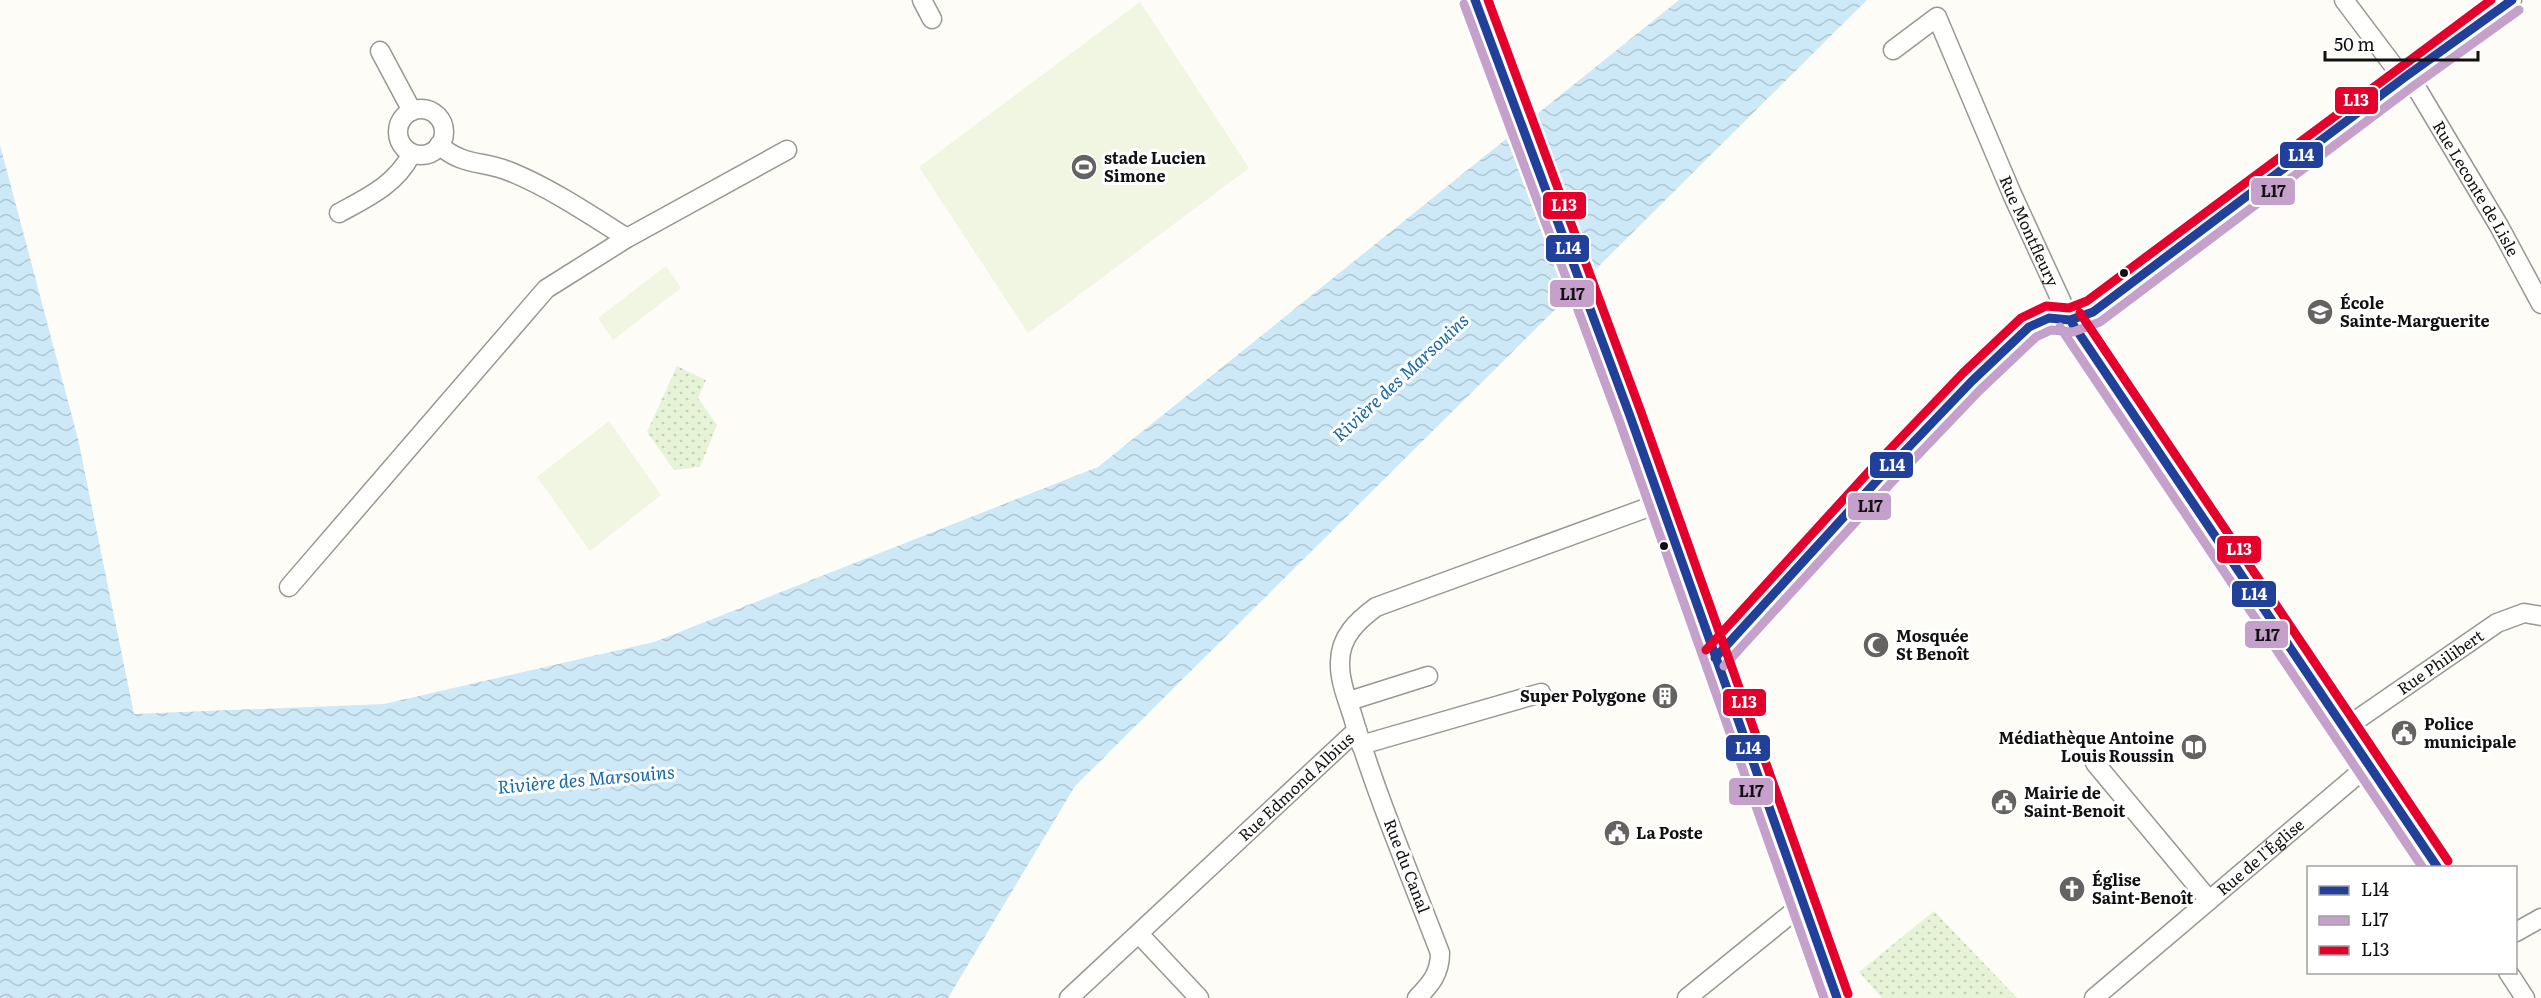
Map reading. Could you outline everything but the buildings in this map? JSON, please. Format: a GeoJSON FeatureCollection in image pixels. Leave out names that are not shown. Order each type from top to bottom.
{"type":"FeatureCollection","features":[{"type":"Feature","properties":{"kind":"main road"},"geometry":{"type":"LineString","coordinates":[[1475,0],[1660,503],[1837,998]]}},
{"type":"Feature","properties":{"kind":"street"},"geometry":{"type":"LineString","coordinates":[[922,0],[932,19]]}},
{"type":"Feature","properties":{"kind":"street","name":"Rue Leconte de Lisle"},"geometry":{"type":"LineString","coordinates":[[2344,0],[2385,56],[2419,92],[2487,205],[2541,304]]}},
{"type":"Feature","properties":{"kind":"street"},"geometry":{"type":"LineString","coordinates":[[1715,658],[1883,474],[1991,362],[2029,327],[2049,318],[2070,320],[2093,312],[2405,77],[2512,0]]}},
{"type":"Feature","properties":{"kind":"street","name":"Rue Montfleury"},"geometry":{"type":"LineString","coordinates":[[1893,50],[1937,17],[2012,194],[2070,320],[2437,866]]}},
{"type":"Feature","properties":{"kind":"street"},"geometry":{"type":"LineString","coordinates":[[380,51],[412,111]]}},
{"type":"Feature","properties":{"kind":"street"},"geometry":{"type":"LineString","coordinates":[[427,109],[441,120],[444,129],[439,145],[430,154],[411,155],[399,140],[398,130],[405,116],[412,111],[427,109]]}},
{"type":"Feature","properties":{"kind":"street"},"geometry":{"type":"LineString","coordinates":[[439,145],[461,161],[502,168],[559,195],[627,238]]}},
{"type":"Feature","properties":{"kind":"street"},"geometry":{"type":"LineString","coordinates":[[289,587],[546,289],[627,238],[787,150]]}},
{"type":"Feature","properties":{"kind":"street"},"geometry":{"type":"LineString","coordinates":[[339,213],[382,190],[404,169],[411,155]]}},
{"type":"Feature","properties":{"kind":"street","name":"Rue Edmond Albius"},"geometry":{"type":"LineString","coordinates":[[1069,998],[1359,738],[1341,677],[1342,646],[1349,632],[1361,618],[1376,607],[1660,503]]}},
{"type":"Feature","properties":{"kind":"street","name":"Rue Philibert"},"geometry":{"type":"LineString","coordinates":[[2345,728],[2497,623],[2524,614],[2541,616]]}},
{"type":"Feature","properties":{"kind":"street"},"geometry":{"type":"LineString","coordinates":[[1349,701],[1428,676]]}},
{"type":"Feature","properties":{"kind":"street"},"geometry":{"type":"LineString","coordinates":[[1359,738],[1541,693]]}},
{"type":"Feature","properties":{"kind":"street","name":"Rue du Canal"},"geometry":{"type":"LineString","coordinates":[[1359,738],[1440,953],[1440,963],[1434,980],[1418,998]]}},
{"type":"Feature","properties":{"kind":"street"},"geometry":{"type":"LineString","coordinates":[[2095,763],[2210,900]]}},
{"type":"Feature","properties":{"kind":"street","name":"Rue de l'Église"},"geometry":{"type":"LineString","coordinates":[[2094,998],[2370,764]]}},
{"type":"Feature","properties":{"kind":"street"},"geometry":{"type":"LineString","coordinates":[[1687,998],[1803,904]]}},
{"type":"Feature","properties":{"kind":"street"},"geometry":{"type":"LineString","coordinates":[[2517,931],[2541,918]]}},
{"type":"Feature","properties":{"kind":"street"},"geometry":{"type":"LineString","coordinates":[[1139,934],[1199,998]]}},
{"type":"Feature","properties":{"kind":"street"},"geometry":{"type":"LineString","coordinates":[[2509,974],[2525,998]]}},
{"type":"Feature","properties":{"kind":"green space","name":"stade Lucien Simone"},"geometry":{"type":"Polygon","coordinates":[[[1140,2],[1249,168],[1028,333],[919,167],[1140,2]]]}},
{"type":"Feature","properties":{"kind":"green space"},"geometry":{"type":"Polygon","coordinates":[[[666,266],[681,288],[613,340],[598,318],[666,266]]]}},
{"type":"Feature","properties":{"kind":"green space"},"geometry":{"type":"Polygon","coordinates":[[[677,366],[706,380],[698,398],[717,425],[700,467],[674,470],[647,432],[677,366]]]}},
{"type":"Feature","properties":{"kind":"green space"},"geometry":{"type":"Polygon","coordinates":[[[609,421],[661,495],[590,551],[537,477],[609,421]]]}},
{"type":"Feature","properties":{"kind":"green space"},"geometry":{"type":"Polygon","coordinates":[[[1934,911],[2017,998],[1882,998],[1859,972],[1934,911]]]}},
{"type":"Feature","properties":{"kind":"water","name":"Rivière des Marsouins"},"geometry":{"type":"Polygon","coordinates":[[[1679,0],[1867,0],[1075,786],[948,998],[0,998],[0,145],[78,439],[134,714],[384,704],[654,642],[1098,467],[1679,0]]]}},
{"type":"Feature","properties":{"kind":"transit line","name":"L14"},"geometry":{"type":"LineString","coordinates":[[1475,0],[1630,416],[1837,998]]}},
{"type":"Feature","properties":{"kind":"transit line","name":"L13"},"geometry":{"type":"LineString","coordinates":[[1488,0],[1641,412],[1848,994]]}},
{"type":"Feature","properties":{"kind":"transit line","name":"L13"},"geometry":{"type":"LineString","coordinates":[[1706,650],[1874,466],[1963,373],[2021,318],[2046,306],[2069,308],[2087,301],[2491,0]]}},
{"type":"Feature","properties":{"kind":"transit line","name":"L14"},"geometry":{"type":"LineString","coordinates":[[1715,658],[1883,474],[1972,381],[2029,327],[2049,318],[2070,320],[2093,312],[2405,77],[2512,0]]}},
{"type":"Feature","properties":{"kind":"transit line","name":"L17"},"geometry":{"type":"LineString","coordinates":[[1464,4],[1619,420],[1824,998]]}},
{"type":"Feature","properties":{"kind":"transit line","name":"L17"},"geometry":{"type":"LineString","coordinates":[[1724,666],[1892,482],[1980,390],[2036,337],[2051,330],[2073,332],[2100,322],[2412,87],[2519,10]]}},
{"type":"Feature","properties":{"kind":"transit line","name":"L13"},"geometry":{"type":"LineString","coordinates":[[2080,313],[2448,861]]}},
{"type":"Feature","properties":{"kind":"transit line","name":"L14"},"geometry":{"type":"LineString","coordinates":[[2070,320],[2437,866]]}},
{"type":"Feature","properties":{"kind":"transit line","name":"L17"},"geometry":{"type":"LineString","coordinates":[[2060,327],[2422,866]]}},
{"type":"Feature","properties":{"kind":"place","name":"stade Lucien Simone"},"geometry":{"type":"Point","coordinates":[1084,167]}},
{"type":"Feature","properties":{"kind":"place","name":"École Sainte-Marguerite"},"geometry":{"type":"Point","coordinates":[2320,312]}},
{"type":"Feature","properties":{"kind":"place","name":"Mosquée St Benoît"},"geometry":{"type":"Point","coordinates":[1876,645]}},
{"type":"Feature","properties":{"kind":"place","name":"Super Polygone"},"geometry":{"type":"Point","coordinates":[1665,696]}},
{"type":"Feature","properties":{"kind":"place","name":"Police municipale"},"geometry":{"type":"Point","coordinates":[2404,733]}},
{"type":"Feature","properties":{"kind":"place","name":"Médiathèque Antoine Louis Roussin"},"geometry":{"type":"Point","coordinates":[2194,747]}},
{"type":"Feature","properties":{"kind":"place","name":"Mairie de Saint-Benoit"},"geometry":{"type":"Point","coordinates":[2004,802]}},
{"type":"Feature","properties":{"kind":"place","name":"La Poste"},"geometry":{"type":"Point","coordinates":[1617,833]}},
{"type":"Feature","properties":{"kind":"place","name":"Église Saint-Benoît"},"geometry":{"type":"Point","coordinates":[2072,889]}}]}
